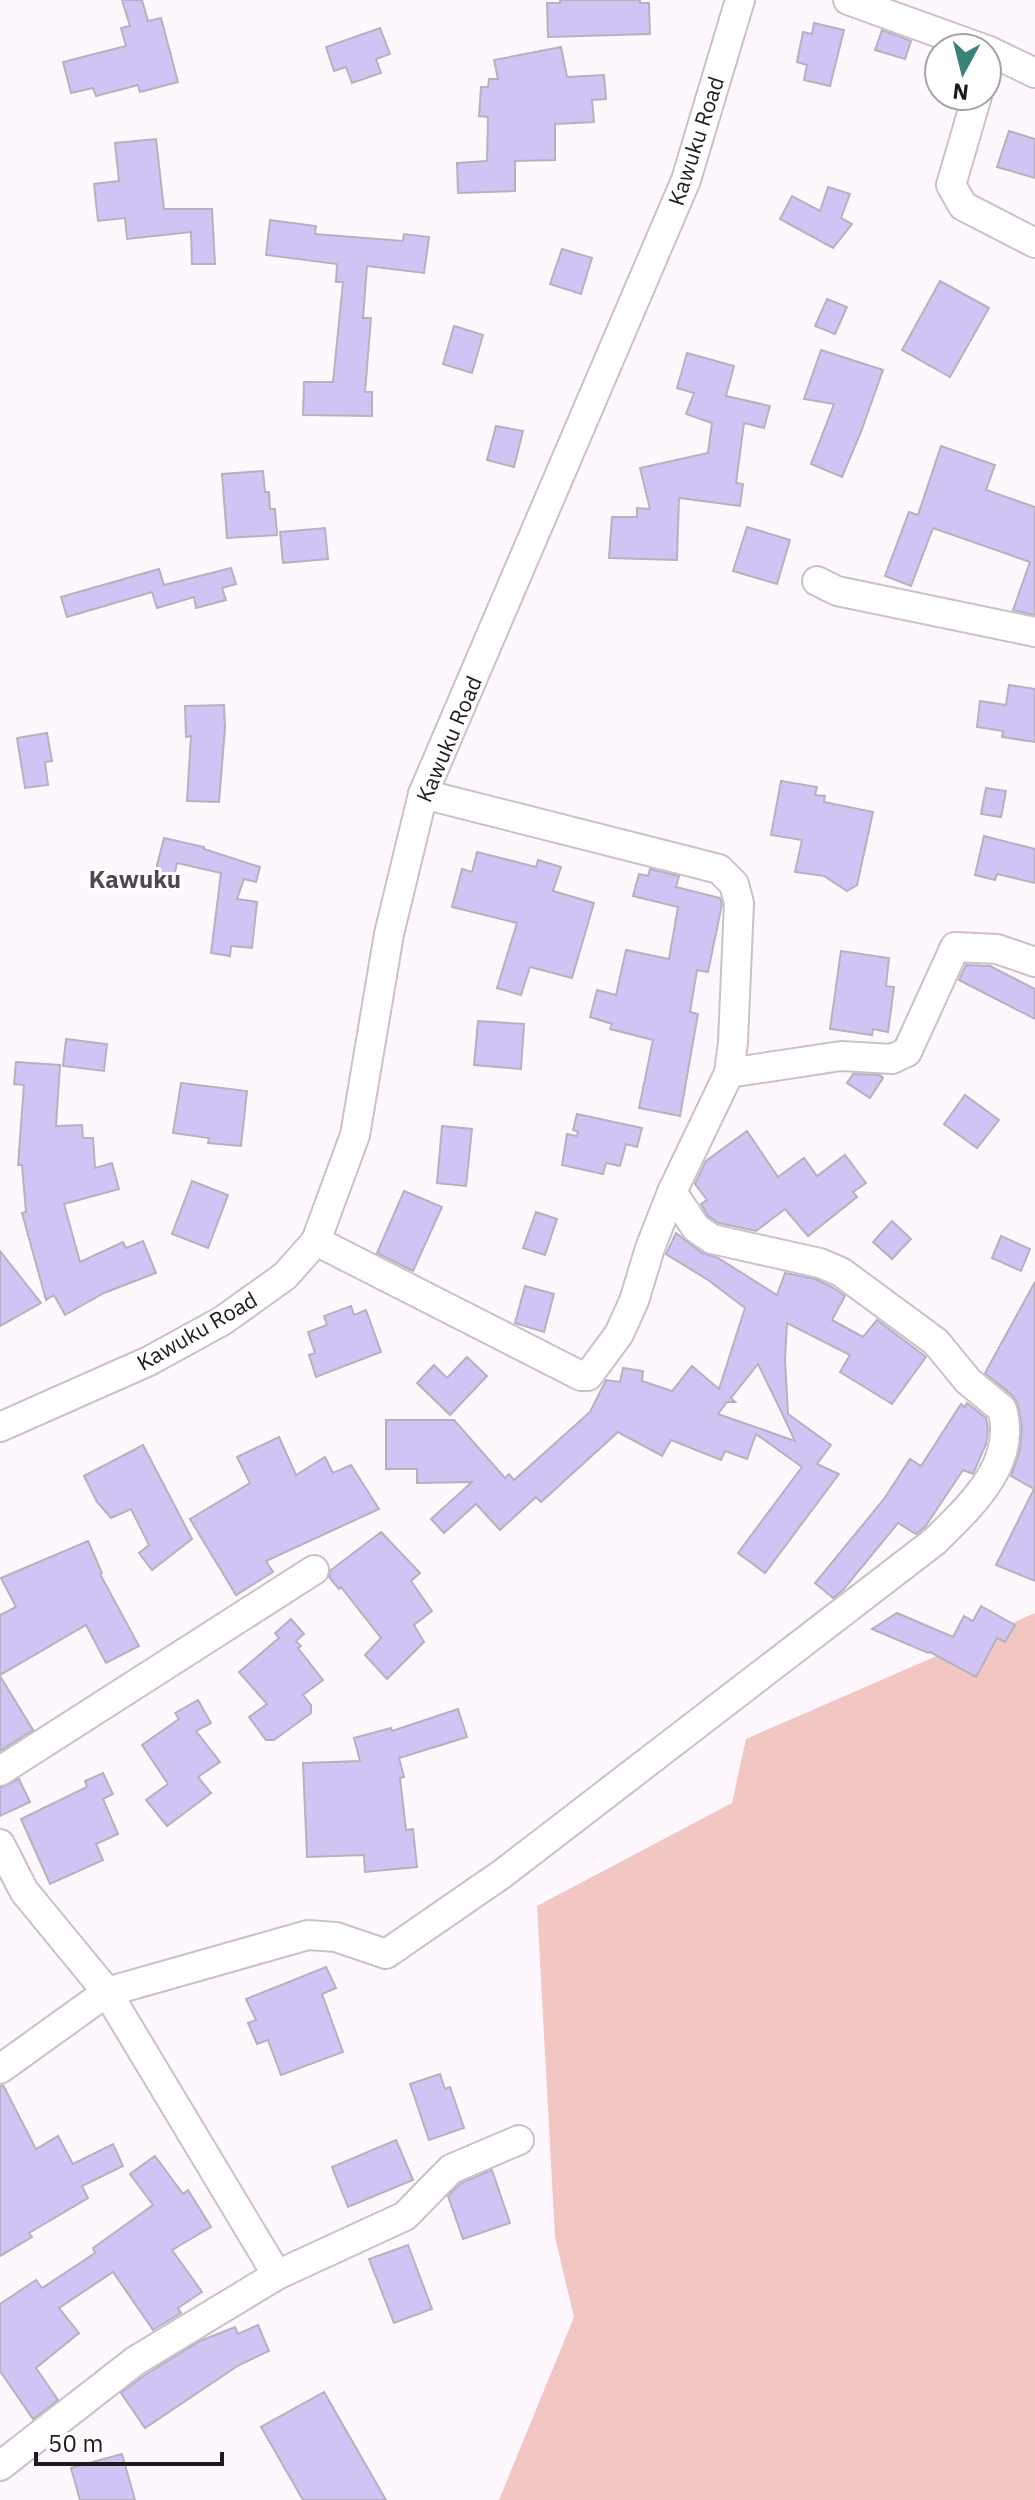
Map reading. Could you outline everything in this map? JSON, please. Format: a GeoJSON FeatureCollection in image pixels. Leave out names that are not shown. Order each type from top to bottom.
{"type":"FeatureCollection","features":[{"type":"Feature","properties":{"kind":"street","name":"Kawuku Road"},"geometry":{"type":"LineString","coordinates":[[2,1423],[149,1361],[222,1321],[285,1276],[316,1241],[355,1135],[389,934],[423,794],[686,180],[740,0]]}},
{"type":"Feature","properties":{"kind":"street"},"geometry":{"type":"LineString","coordinates":[[848,0],[931,32]]}},
{"type":"Feature","properties":{"kind":"street"},"geometry":{"type":"LineString","coordinates":[[1003,60],[1035,73]]}},
{"type":"Feature","properties":{"kind":"street"},"geometry":{"type":"LineString","coordinates":[[972,112],[951,185],[963,206],[1035,243]]}},
{"type":"Feature","properties":{"kind":"street"},"geometry":{"type":"LineString","coordinates":[[817,581],[837,591],[1035,632]]}},
{"type":"Feature","properties":{"kind":"street"},"geometry":{"type":"LineString","coordinates":[[316,1241],[581,1376],[588,1376],[619,1334],[634,1301],[672,1192],[729,1073],[739,903],[730,878],[719,869],[423,794]]}},
{"type":"Feature","properties":{"kind":"street"},"geometry":{"type":"LineString","coordinates":[[729,1073],[841,1056],[892,1059],[907,1052],[955,947],[997,949],[1035,962]]}},
{"type":"Feature","properties":{"kind":"street"},"geometry":{"type":"LineString","coordinates":[[0,2069],[107,1992],[315,1934],[346,1939],[386,1954],[502,1874],[935,1541],[990,1482],[1004,1438],[1002,1409],[968,1381],[936,1342],[841,1272],[820,1263],[712,1239],[696,1228],[672,1192]]}},
{"type":"Feature","properties":{"kind":"street"},"geometry":{"type":"LineString","coordinates":[[0,1771],[314,1570]]}},
{"type":"Feature","properties":{"kind":"street"},"geometry":{"type":"LineString","coordinates":[[0,1844],[24,1891],[107,1992],[277,2275]]}},
{"type":"Feature","properties":{"kind":"street"},"geometry":{"type":"LineString","coordinates":[[0,2466],[135,2361],[277,2275],[405,2216],[451,2169],[519,2140]]}},
{"type":"Feature","properties":{"kind":"shaded area"},"geometry":{"type":"Polygon","coordinates":[[[1035,1613],[1035,2500],[499,2500],[574,2317],[555,2237],[537,1906],[732,1803],[746,1739],[1035,1613]]]}},
{"type":"Feature","properties":{"kind":"building"},"geometry":{"type":"Polygon","coordinates":[[[122,0],[142,0],[148,21],[161,18],[178,82],[140,92],[138,85],[96,96],[93,88],[71,93],[63,62],[126,46],[121,28],[130,26],[122,0]]]}},
{"type":"Feature","properties":{"kind":"building"},"geometry":{"type":"Polygon","coordinates":[[[560,0],[640,0],[640,3],[649,3],[650,34],[548,37],[547,3],[560,3],[560,0]]]}},
{"type":"Feature","properties":{"kind":"building"},"geometry":{"type":"Polygon","coordinates":[[[814,23],[844,30],[830,86],[804,80],[807,65],[797,62],[803,32],[812,34],[814,23]]]}},
{"type":"Feature","properties":{"kind":"building"},"geometry":{"type":"Polygon","coordinates":[[[380,28],[390,54],[376,59],[381,73],[352,83],[346,67],[334,71],[326,47],[380,28]]]}},
{"type":"Feature","properties":{"kind":"building"},"geometry":{"type":"Polygon","coordinates":[[[882,30],[911,41],[905,59],[875,50],[882,30]]]}},
{"type":"Feature","properties":{"kind":"building"},"geometry":{"type":"Polygon","coordinates":[[[561,47],[567,77],[604,75],[606,99],[592,100],[594,122],[555,124],[555,160],[515,161],[515,191],[458,193],[457,163],[487,161],[488,117],[479,116],[481,87],[488,87],[489,79],[498,79],[494,60],[561,47]]]}},
{"type":"Feature","properties":{"kind":"building"},"geometry":{"type":"Polygon","coordinates":[[[1009,131],[1035,139],[1035,178],[997,167],[1009,131]]]}},
{"type":"Feature","properties":{"kind":"building"},"geometry":{"type":"Polygon","coordinates":[[[156,139],[164,209],[212,209],[215,264],[192,264],[191,232],[127,239],[125,218],[98,221],[94,184],[119,181],[115,143],[156,139]]]}},
{"type":"Feature","properties":{"kind":"building"},"geometry":{"type":"Polygon","coordinates":[[[828,187],[850,194],[841,218],[852,224],[833,248],[780,219],[792,196],[820,211],[828,187]]]}},
{"type":"Feature","properties":{"kind":"building"},"geometry":{"type":"Polygon","coordinates":[[[270,220],[316,226],[315,234],[403,241],[404,234],[429,237],[424,273],[367,266],[363,318],[371,318],[365,392],[372,392],[372,416],[303,415],[304,382],[333,382],[343,282],[336,282],[337,264],[266,255],[270,220]]]}},
{"type":"Feature","properties":{"kind":"building"},"geometry":{"type":"Polygon","coordinates":[[[562,249],[592,258],[581,294],[550,284],[562,249]]]}},
{"type":"Feature","properties":{"kind":"building"},"geometry":{"type":"Polygon","coordinates":[[[940,281],[989,308],[950,377],[902,350],[940,281]]]}},
{"type":"Feature","properties":{"kind":"building"},"geometry":{"type":"Polygon","coordinates":[[[827,299],[847,307],[835,334],[815,326],[827,299]]]}},
{"type":"Feature","properties":{"kind":"building"},"geometry":{"type":"Polygon","coordinates":[[[454,326],[483,335],[472,373],[443,364],[454,326]]]}},
{"type":"Feature","properties":{"kind":"building"},"geometry":{"type":"Polygon","coordinates":[[[821,350],[883,370],[842,477],[811,464],[834,404],[804,399],[821,350]]]}},
{"type":"Feature","properties":{"kind":"building"},"geometry":{"type":"Polygon","coordinates":[[[687,353],[734,366],[726,396],[770,406],[764,428],[744,423],[736,483],[743,484],[740,506],[679,498],[677,560],[609,558],[612,517],[637,517],[637,508],[650,509],[640,468],[708,453],[712,423],[686,414],[694,393],[677,388],[687,353]]]}},
{"type":"Feature","properties":{"kind":"building"},"geometry":{"type":"Polygon","coordinates":[[[496,426],[523,431],[514,467],[487,460],[496,426]]]}},
{"type":"Feature","properties":{"kind":"building"},"geometry":{"type":"Polygon","coordinates":[[[941,446],[995,465],[986,490],[1035,507],[1035,615],[1013,610],[1030,562],[933,528],[911,586],[885,576],[909,512],[918,515],[941,446]]]}},
{"type":"Feature","properties":{"kind":"building"},"geometry":{"type":"Polygon","coordinates":[[[263,471],[270,509],[275,509],[277,535],[227,538],[222,474],[263,471]]]}},
{"type":"Feature","properties":{"kind":"building"},"geometry":{"type":"Polygon","coordinates":[[[747,527],[790,540],[777,584],[733,571],[747,527]]]}},
{"type":"Feature","properties":{"kind":"building"},"geometry":{"type":"Polygon","coordinates":[[[325,528],[328,559],[283,563],[280,532],[325,528]]]}},
{"type":"Feature","properties":{"kind":"building"},"geometry":{"type":"Polygon","coordinates":[[[231,568],[236,584],[222,588],[226,600],[196,608],[194,597],[157,608],[152,592],[67,617],[61,597],[159,569],[164,585],[231,568]]]}},
{"type":"Feature","properties":{"kind":"building"},"geometry":{"type":"Polygon","coordinates":[[[1009,685],[1035,689],[1035,742],[1002,737],[1003,731],[977,727],[980,701],[1006,705],[1009,685]]]}},
{"type":"Feature","properties":{"kind":"building"},"geometry":{"type":"Polygon","coordinates":[[[224,705],[219,802],[187,801],[191,736],[186,737],[185,706],[224,705]]]}},
{"type":"Feature","properties":{"kind":"building"},"geometry":{"type":"Polygon","coordinates":[[[47,733],[52,761],[45,762],[48,785],[25,788],[17,738],[47,733]]]}},
{"type":"Feature","properties":{"kind":"building"},"geometry":{"type":"Polygon","coordinates":[[[781,781],[817,787],[815,795],[825,796],[824,802],[873,812],[857,885],[847,891],[824,876],[795,872],[802,840],[771,835],[781,781]]]}},
{"type":"Feature","properties":{"kind":"building"},"geometry":{"type":"Polygon","coordinates":[[[986,788],[1006,791],[1001,817],[981,814],[986,788]]]}},
{"type":"Feature","properties":{"kind":"building"},"geometry":{"type":"Polygon","coordinates":[[[984,836],[1035,849],[1035,883],[997,874],[995,880],[975,875],[984,836]]]}},
{"type":"Feature","properties":{"kind":"building"},"geometry":{"type":"Polygon","coordinates":[[[164,838],[204,847],[260,867],[256,882],[244,879],[237,899],[257,902],[252,948],[231,946],[230,956],[211,953],[221,873],[177,863],[171,890],[152,885],[164,838]]]}},
{"type":"Feature","properties":{"kind":"building"},"geometry":{"type":"Polygon","coordinates":[[[477,852],[536,867],[538,860],[561,867],[553,891],[594,903],[572,978],[530,967],[521,995],[497,988],[517,923],[452,907],[462,869],[472,872],[477,852]]]}},
{"type":"Feature","properties":{"kind":"building"},"geometry":{"type":"Polygon","coordinates":[[[650,869],[679,876],[676,887],[720,898],[722,904],[708,972],[697,970],[690,1012],[698,1014],[680,1116],[639,1108],[653,1040],[610,1029],[612,1024],[590,1017],[597,990],[616,995],[626,950],[669,959],[678,907],[633,896],[639,874],[648,876],[650,869]]]}},
{"type":"Feature","properties":{"kind":"building"},"geometry":{"type":"Polygon","coordinates":[[[841,951],[889,958],[886,986],[894,987],[888,1032],[873,1029],[872,1035],[830,1029],[841,951]]]}},
{"type":"Feature","properties":{"kind":"building"},"geometry":{"type":"Polygon","coordinates":[[[966,965],[990,966],[1035,989],[1035,1019],[959,980],[966,965]]]}},
{"type":"Feature","properties":{"kind":"building"},"geometry":{"type":"Polygon","coordinates":[[[478,1021],[524,1024],[521,1069],[474,1065],[478,1021]]]}},
{"type":"Feature","properties":{"kind":"building"},"geometry":{"type":"Polygon","coordinates":[[[66,1039],[107,1044],[104,1071],[63,1066],[66,1039]]]}},
{"type":"Feature","properties":{"kind":"building"},"geometry":{"type":"Polygon","coordinates":[[[16,1062],[60,1065],[56,1126],[82,1125],[83,1138],[93,1138],[95,1168],[112,1163],[119,1189],[64,1204],[80,1262],[123,1242],[126,1248],[143,1241],[156,1273],[104,1293],[65,1315],[54,1295],[46,1300],[22,1213],[26,1212],[22,1165],[18,1165],[24,1085],[14,1084],[16,1062]]]}},
{"type":"Feature","properties":{"kind":"building"},"geometry":{"type":"Polygon","coordinates":[[[853,1074],[880,1075],[883,1078],[870,1098],[847,1083],[853,1074]]]}},
{"type":"Feature","properties":{"kind":"building"},"geometry":{"type":"Polygon","coordinates":[[[181,1083],[247,1091],[241,1146],[208,1143],[209,1138],[173,1133],[181,1083]]]}},
{"type":"Feature","properties":{"kind":"building"},"geometry":{"type":"Polygon","coordinates":[[[965,1095],[999,1120],[977,1148],[944,1124],[965,1095]]]}},
{"type":"Feature","properties":{"kind":"building"},"geometry":{"type":"Polygon","coordinates":[[[577,1114],[642,1128],[637,1147],[626,1144],[620,1166],[606,1163],[603,1174],[562,1165],[567,1134],[577,1136],[578,1132],[573,1130],[577,1114]]]}},
{"type":"Feature","properties":{"kind":"building"},"geometry":{"type":"Polygon","coordinates":[[[442,1126],[472,1129],[466,1186],[437,1183],[442,1126]]]}},
{"type":"Feature","properties":{"kind":"building"},"geometry":{"type":"Polygon","coordinates":[[[747,1131],[778,1177],[804,1158],[817,1176],[845,1155],[866,1183],[853,1192],[857,1197],[808,1236],[785,1209],[756,1231],[719,1223],[708,1216],[701,1204],[707,1200],[695,1184],[706,1161],[747,1131]]]}},
{"type":"Feature","properties":{"kind":"building"},"geometry":{"type":"Polygon","coordinates":[[[192,1181],[228,1195],[208,1248],[172,1234],[192,1181]]]}},
{"type":"Feature","properties":{"kind":"building"},"geometry":{"type":"Polygon","coordinates":[[[404,1191],[442,1207],[413,1271],[377,1253],[404,1191]]]}},
{"type":"Feature","properties":{"kind":"building"},"geometry":{"type":"Polygon","coordinates":[[[536,1212],[557,1219],[545,1255],[523,1248],[536,1212]]]}},
{"type":"Feature","properties":{"kind":"building"},"geometry":{"type":"Polygon","coordinates":[[[892,1221],[911,1239],[892,1259],[873,1242],[892,1221]]]}},
{"type":"Feature","properties":{"kind":"building"},"geometry":{"type":"Polygon","coordinates":[[[676,1233],[702,1253],[718,1258],[777,1295],[785,1273],[815,1279],[845,1296],[832,1320],[863,1337],[877,1320],[926,1357],[892,1404],[840,1372],[850,1355],[787,1323],[785,1360],[788,1414],[831,1445],[817,1464],[839,1474],[765,1573],[738,1553],[802,1467],[756,1434],[747,1459],[725,1451],[721,1460],[671,1440],[662,1456],[618,1432],[541,1502],[536,1497],[500,1530],[476,1504],[444,1533],[431,1519],[472,1482],[417,1483],[417,1469],[386,1469],[386,1420],[454,1420],[505,1478],[509,1474],[514,1480],[590,1412],[606,1380],[620,1382],[623,1368],[643,1371],[642,1381],[672,1391],[692,1366],[719,1389],[745,1308],[666,1254],[676,1233]],[[758,1364],[731,1398],[735,1402],[727,1402],[718,1414],[795,1441],[758,1364]]]}},
{"type":"Feature","properties":{"kind":"building"},"geometry":{"type":"Polygon","coordinates":[[[1001,1236],[1030,1249],[1021,1271],[992,1258],[1001,1236]]]}},
{"type":"Feature","properties":{"kind":"building"},"geometry":{"type":"Polygon","coordinates":[[[0,1251],[41,1303],[0,1326],[0,1251]]]}},
{"type":"Feature","properties":{"kind":"building"},"geometry":{"type":"Polygon","coordinates":[[[1035,1282],[1035,1581],[996,1565],[1034,1489],[1011,1476],[1020,1450],[1022,1427],[1018,1405],[1013,1396],[985,1373],[1035,1282]]]}},
{"type":"Feature","properties":{"kind":"building"},"geometry":{"type":"Polygon","coordinates":[[[525,1286],[554,1294],[544,1332],[515,1323],[525,1286]]]}},
{"type":"Feature","properties":{"kind":"building"},"geometry":{"type":"Polygon","coordinates":[[[351,1306],[354,1315],[366,1310],[381,1352],[316,1377],[309,1355],[315,1353],[308,1332],[327,1325],[324,1316],[351,1306]]]}},
{"type":"Feature","properties":{"kind":"building"},"geometry":{"type":"Polygon","coordinates":[[[467,1357],[487,1376],[450,1415],[417,1383],[434,1365],[447,1378],[467,1357]]]}},
{"type":"Feature","properties":{"kind":"building"},"geometry":{"type":"Polygon","coordinates":[[[967,1403],[986,1418],[988,1429],[986,1444],[973,1474],[963,1470],[925,1527],[916,1534],[898,1523],[833,1598],[815,1583],[884,1499],[910,1459],[921,1466],[961,1404],[965,1407],[967,1403]]]}},
{"type":"Feature","properties":{"kind":"building"},"geometry":{"type":"Polygon","coordinates":[[[279,1437],[296,1475],[325,1457],[333,1473],[351,1465],[379,1509],[266,1561],[273,1572],[236,1595],[190,1519],[250,1483],[237,1457],[279,1437]]]}},
{"type":"Feature","properties":{"kind":"building"},"geometry":{"type":"Polygon","coordinates":[[[143,1445],[192,1539],[152,1570],[139,1553],[149,1545],[131,1509],[111,1518],[97,1502],[84,1476],[143,1445]]]}},
{"type":"Feature","properties":{"kind":"building"},"geometry":{"type":"Polygon","coordinates":[[[381,1532],[420,1573],[411,1581],[432,1611],[414,1625],[424,1642],[387,1679],[365,1655],[381,1638],[341,1587],[339,1589],[329,1577],[331,1570],[381,1532]]]}},
{"type":"Feature","properties":{"kind":"building"},"geometry":{"type":"Polygon","coordinates":[[[88,1541],[100,1574],[139,1646],[106,1663],[86,1625],[0,1675],[0,1615],[16,1607],[1,1578],[88,1541]]]}},
{"type":"Feature","properties":{"kind":"building"},"geometry":{"type":"Polygon","coordinates":[[[981,1606],[1015,1625],[1005,1642],[997,1638],[976,1677],[930,1652],[872,1629],[897,1613],[953,1637],[964,1616],[973,1621],[981,1606]]]}},
{"type":"Feature","properties":{"kind":"building"},"geometry":{"type":"Polygon","coordinates":[[[291,1619],[304,1634],[296,1641],[301,1646],[298,1648],[323,1680],[303,1695],[311,1705],[311,1713],[274,1740],[266,1740],[249,1717],[267,1704],[239,1672],[279,1638],[275,1633],[291,1619]]]}},
{"type":"Feature","properties":{"kind":"building"},"geometry":{"type":"Polygon","coordinates":[[[0,1676],[33,1730],[0,1751],[0,1676]]]}},
{"type":"Feature","properties":{"kind":"building"},"geometry":{"type":"Polygon","coordinates":[[[198,1700],[211,1723],[196,1731],[220,1762],[198,1777],[211,1793],[167,1826],[146,1800],[168,1784],[142,1745],[179,1719],[175,1713],[198,1700]]]}},
{"type":"Feature","properties":{"kind":"building"},"geometry":{"type":"Polygon","coordinates":[[[458,1709],[467,1737],[399,1758],[404,1777],[400,1778],[406,1830],[413,1829],[417,1867],[365,1872],[364,1855],[307,1857],[303,1763],[360,1761],[354,1738],[391,1728],[392,1731],[458,1709]]]}},
{"type":"Feature","properties":{"kind":"building"},"geometry":{"type":"Polygon","coordinates":[[[103,1773],[113,1794],[103,1799],[118,1834],[96,1844],[103,1860],[50,1884],[21,1819],[87,1787],[85,1781],[103,1773]]]}},
{"type":"Feature","properties":{"kind":"building"},"geometry":{"type":"Polygon","coordinates":[[[19,1779],[30,1802],[0,1816],[0,1788],[19,1779]]]}},
{"type":"Feature","properties":{"kind":"building"},"geometry":{"type":"Polygon","coordinates":[[[326,1967],[336,1988],[322,1994],[343,2052],[281,2075],[268,2040],[257,2044],[248,2023],[256,2020],[246,1999],[326,1967]]]}},
{"type":"Feature","properties":{"kind":"building"},"geometry":{"type":"Polygon","coordinates":[[[440,2074],[445,2089],[450,2087],[464,2128],[429,2140],[410,2084],[440,2074]]]}},
{"type":"Feature","properties":{"kind":"building"},"geometry":{"type":"Polygon","coordinates":[[[3,2085],[36,2149],[58,2136],[73,2164],[113,2144],[123,2166],[82,2186],[88,2198],[29,2233],[32,2237],[0,2256],[0,2086],[3,2085]]]}},
{"type":"Feature","properties":{"kind":"building"},"geometry":{"type":"Polygon","coordinates":[[[396,2140],[413,2180],[348,2207],[332,2167],[396,2140]]]}},
{"type":"Feature","properties":{"kind":"building"},"geometry":{"type":"Polygon","coordinates":[[[155,2156],[183,2194],[188,2190],[211,2227],[172,2250],[202,2292],[178,2308],[181,2313],[153,2330],[113,2272],[59,2308],[79,2333],[36,2368],[58,2400],[33,2419],[0,2371],[0,2304],[36,2280],[42,2288],[95,2253],[93,2248],[153,2205],[130,2174],[155,2156]]]}},
{"type":"Feature","properties":{"kind":"building"},"geometry":{"type":"Polygon","coordinates":[[[492,2170],[510,2223],[463,2239],[448,2196],[461,2183],[492,2170]]]}},
{"type":"Feature","properties":{"kind":"building"},"geometry":{"type":"Polygon","coordinates":[[[408,2245],[432,2309],[394,2323],[369,2259],[408,2245]]]}},
{"type":"Feature","properties":{"kind":"building"},"geometry":{"type":"Polygon","coordinates":[[[258,2325],[269,2351],[239,2365],[145,2428],[121,2393],[200,2341],[235,2327],[238,2334],[258,2325]]]}},
{"type":"Feature","properties":{"kind":"building"},"geometry":{"type":"Polygon","coordinates":[[[324,2392],[386,2500],[303,2500],[261,2427],[324,2392]]]}},
{"type":"Feature","properties":{"kind":"building"},"geometry":{"type":"Polygon","coordinates":[[[122,2454],[135,2500],[80,2500],[71,2468],[122,2454]]]}},
{"type":"Feature","properties":{"kind":"district","name":"Kawuku"},"geometry":{"type":"Point","coordinates":[135,880]}}]}
